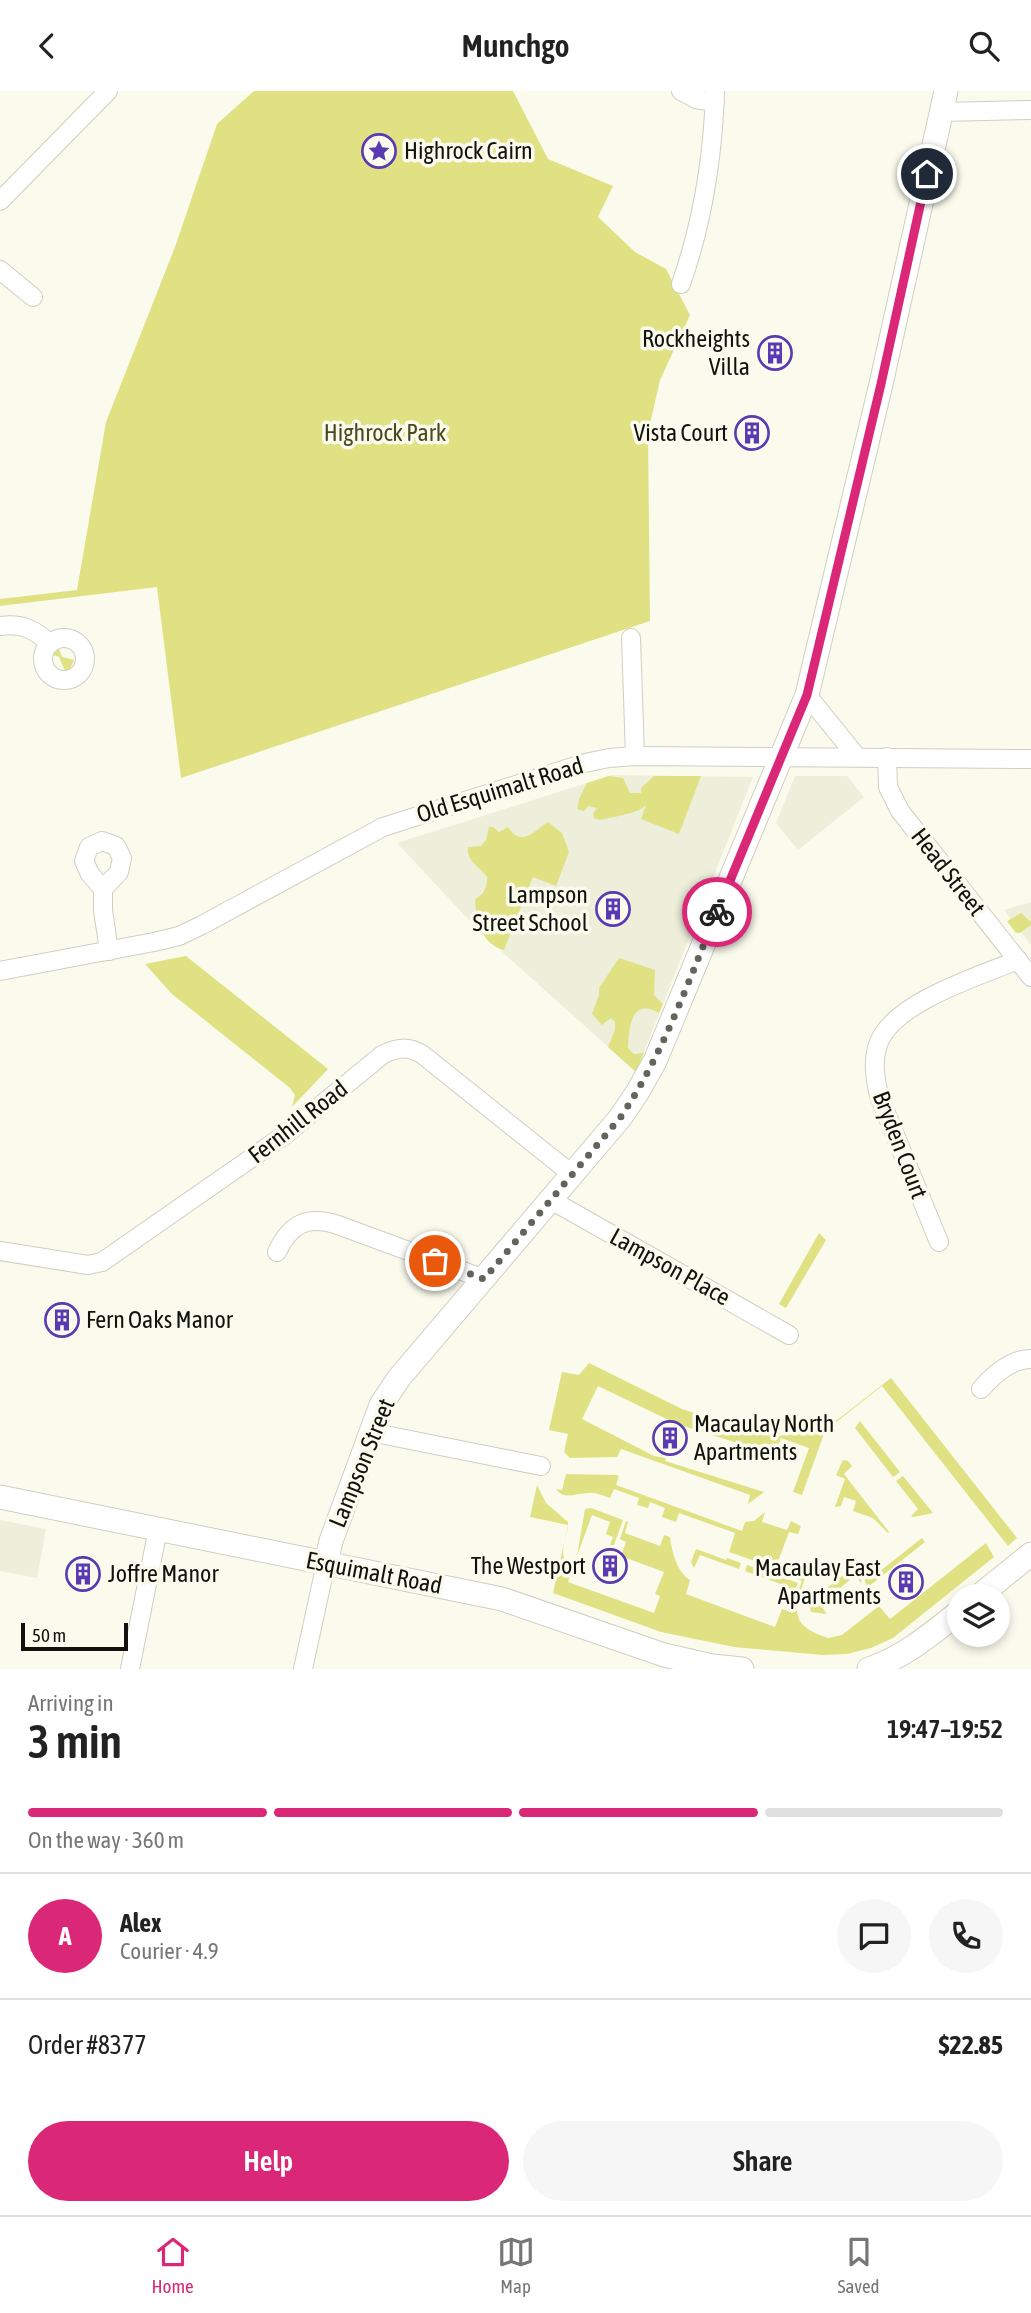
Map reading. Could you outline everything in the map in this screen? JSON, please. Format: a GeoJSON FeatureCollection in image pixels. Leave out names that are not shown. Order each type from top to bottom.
{"type":"FeatureCollection","features":[{"type":"Feature","properties":{"kind":"main road","name":"Lampson Street"},"geometry":{"type":"LineString","coordinates":[[326,1563],[331,1541],[381,1405],[399,1378],[620,1118],[654,1061],[807,695],[944,102]]}},
{"type":"Feature","properties":{"kind":"main road","name":"Esquimalt Road"},"geometry":{"type":"LineString","coordinates":[[0,1497],[507,1600],[664,1655],[696,1663],[742,1669]]}},
{"type":"Feature","properties":{"kind":"main road"},"geometry":{"type":"LineString","coordinates":[[994,1584],[1031,1554]]}},
{"type":"Feature","properties":{"kind":"main road"},"geometry":{"type":"LineString","coordinates":[[869,1669],[914,1648],[947,1622]]}},
{"type":"Feature","properties":{"kind":"street"},"geometry":{"type":"LineString","coordinates":[[0,201],[108,91]]}},
{"type":"Feature","properties":{"kind":"street"},"geometry":{"type":"LineString","coordinates":[[681,91],[696,99],[715,97],[714,133],[706,195],[681,285]]}},
{"type":"Feature","properties":{"kind":"street"},"geometry":{"type":"LineString","coordinates":[[944,102],[1031,110]]}},
{"type":"Feature","properties":{"kind":"street"},"geometry":{"type":"LineString","coordinates":[[0,270],[33,297]]}},
{"type":"Feature","properties":{"kind":"street"},"geometry":{"type":"LineString","coordinates":[[0,626],[17,625],[28,628],[50,644]]}},
{"type":"Feature","properties":{"kind":"street"},"geometry":{"type":"LineString","coordinates":[[631,638],[635,756]]}},
{"type":"Feature","properties":{"kind":"street"},"geometry":{"type":"LineString","coordinates":[[807,695],[857,757]]}},
{"type":"Feature","properties":{"kind":"street","name":"Head Street"},"geometry":{"type":"LineString","coordinates":[[887,757],[888,787],[900,811],[1031,977]]}},
{"type":"Feature","properties":{"kind":"street","name":"Old Esquimalt Road"},"geometry":{"type":"LineString","coordinates":[[0,971],[154,943],[191,931],[383,827],[585,763],[609,758],[1031,759]]}},
{"type":"Feature","properties":{"kind":"street"},"geometry":{"type":"LineString","coordinates":[[103,889],[109,951]]}},
{"type":"Feature","properties":{"kind":"street","name":"Bryden Court"},"geometry":{"type":"LineString","coordinates":[[939,1243],[879,1096],[874,1071],[879,1042],[895,1017],[919,1002],[1018,960]]}},
{"type":"Feature","properties":{"kind":"street","name":"Fernhill Road"},"geometry":{"type":"LineString","coordinates":[[0,1251],[88,1265],[102,1262],[286,1134],[382,1055],[398,1048],[423,1055],[573,1175]]}},
{"type":"Feature","properties":{"kind":"street","name":"Lampson Place"},"geometry":{"type":"LineString","coordinates":[[551,1201],[789,1335]]}},
{"type":"Feature","properties":{"kind":"street"},"geometry":{"type":"LineString","coordinates":[[277,1252],[292,1229],[306,1222],[322,1221],[484,1279]]}},
{"type":"Feature","properties":{"kind":"street"},"geometry":{"type":"LineString","coordinates":[[981,1389],[1007,1366],[1031,1359]]}},
{"type":"Feature","properties":{"kind":"street"},"geometry":{"type":"LineString","coordinates":[[370,1432],[541,1466]]}},
{"type":"Feature","properties":{"kind":"street"},"geometry":{"type":"LineString","coordinates":[[130,1669],[158,1529]]}},
{"type":"Feature","properties":{"kind":"street","name":"Lampson Street"},"geometry":{"type":"LineString","coordinates":[[303,1669],[326,1563]]}},
{"type":"Feature","properties":{"kind":"shaded area"},"geometry":{"type":"Polygon","coordinates":[[[612,775],[753,777],[636,1072],[480,932],[397,843],[612,775]]]}},
{"type":"Feature","properties":{"kind":"shaded area"},"geometry":{"type":"Polygon","coordinates":[[[795,776],[847,776],[864,797],[798,850],[776,823],[795,776]]]}},
{"type":"Feature","properties":{"kind":"shaded area"},"geometry":{"type":"Polygon","coordinates":[[[1031,902],[1031,945],[1004,910],[1031,902]]]}},
{"type":"Feature","properties":{"kind":"shaded area"},"geometry":{"type":"Polygon","coordinates":[[[0,1520],[46,1529],[37,1578],[0,1571],[0,1520]]]}},
{"type":"Feature","properties":{"kind":"green space","name":"Highrock Park"},"geometry":{"type":"Polygon","coordinates":[[[254,91],[513,91],[548,159],[613,186],[598,217],[635,252],[666,269],[690,315],[660,380],[648,433],[650,621],[181,778],[157,587],[0,606],[0,599],[77,590],[106,422],[175,247],[217,124],[254,91]]]}},
{"type":"Feature","properties":{"kind":"green space"},"geometry":{"type":"Polygon","coordinates":[[[58,646],[62,657],[74,660],[70,669],[65,671],[59,657],[50,654],[58,646]]]}},
{"type":"Feature","properties":{"kind":"green space"},"geometry":{"type":"Polygon","coordinates":[[[609,776],[623,778],[630,793],[641,793],[641,788],[654,776],[701,776],[679,834],[641,819],[646,805],[631,813],[599,820],[594,818],[593,814],[597,808],[588,806],[584,811],[577,809],[587,783],[609,776]]]}},
{"type":"Feature","properties":{"kind":"green space"},"geometry":{"type":"Polygon","coordinates":[[[548,822],[562,833],[569,852],[556,886],[533,877],[504,950],[496,947],[485,937],[477,915],[475,899],[485,890],[487,877],[471,860],[468,847],[481,846],[486,840],[489,827],[499,832],[508,827],[513,833],[523,837],[548,822]]]}},
{"type":"Feature","properties":{"kind":"green space"},"geometry":{"type":"Polygon","coordinates":[[[1021,913],[1031,925],[1016,933],[1007,921],[1021,913]]]}},
{"type":"Feature","properties":{"kind":"green space"},"geometry":{"type":"Polygon","coordinates":[[[186,956],[328,1069],[292,1107],[295,1095],[290,1088],[172,994],[145,964],[186,956]]]}},
{"type":"Feature","properties":{"kind":"green space"},"geometry":{"type":"Polygon","coordinates":[[[619,958],[655,970],[654,995],[663,1004],[659,1013],[642,1009],[633,1017],[628,1048],[634,1054],[644,1053],[636,1072],[608,1047],[615,1030],[615,1022],[611,1018],[602,1025],[592,1014],[599,988],[619,958]]]}},
{"type":"Feature","properties":{"kind":"green space"},"geometry":{"type":"Polygon","coordinates":[[[819,1233],[826,1240],[786,1308],[779,1304],[819,1233]]]}},
{"type":"Feature","properties":{"kind":"green space"},"geometry":{"type":"Polygon","coordinates":[[[589,1363],[682,1409],[777,1436],[823,1431],[891,1378],[1017,1538],[1008,1546],[882,1386],[825,1431],[802,1495],[793,1492],[809,1448],[781,1438],[775,1455],[677,1424],[598,1386],[582,1419],[654,1456],[666,1458],[665,1461],[764,1492],[748,1504],[750,1495],[621,1449],[617,1457],[570,1458],[564,1452],[568,1434],[549,1430],[562,1372],[579,1375],[589,1363]]]}},
{"type":"Feature","properties":{"kind":"green space"},"geometry":{"type":"Polygon","coordinates":[[[860,1421],[900,1472],[893,1477],[855,1428],[860,1421]]]}},
{"type":"Feature","properties":{"kind":"green space"},"geometry":{"type":"Polygon","coordinates":[[[843,1460],[852,1466],[844,1474],[888,1533],[873,1518],[853,1511],[856,1501],[844,1497],[841,1506],[835,1507],[845,1479],[836,1475],[843,1460]]]}},
{"type":"Feature","properties":{"kind":"green space"},"geometry":{"type":"Polygon","coordinates":[[[566,1474],[616,1475],[619,1476],[616,1485],[742,1531],[745,1522],[754,1521],[765,1512],[762,1522],[787,1530],[791,1521],[801,1526],[798,1534],[789,1532],[777,1564],[806,1575],[797,1606],[800,1621],[815,1633],[828,1638],[842,1635],[879,1606],[890,1619],[986,1543],[994,1557],[960,1584],[947,1584],[947,1595],[893,1638],[871,1648],[847,1654],[822,1655],[734,1647],[661,1632],[553,1593],[568,1525],[563,1555],[572,1568],[568,1582],[654,1613],[660,1596],[655,1594],[664,1572],[621,1556],[626,1542],[620,1539],[626,1521],[625,1533],[660,1546],[664,1535],[670,1537],[678,1567],[690,1580],[686,1594],[775,1627],[782,1609],[791,1612],[802,1581],[729,1552],[735,1533],[679,1513],[676,1522],[662,1517],[665,1508],[650,1502],[648,1508],[637,1505],[639,1498],[614,1489],[610,1498],[591,1493],[563,1495],[556,1489],[562,1490],[566,1474]]]}},
{"type":"Feature","properties":{"kind":"green space"},"geometry":{"type":"Polygon","coordinates":[[[903,1476],[933,1513],[911,1516],[918,1509],[896,1481],[903,1476]]]}},
{"type":"Feature","properties":{"kind":"green space"},"geometry":{"type":"Polygon","coordinates":[[[537,1485],[546,1503],[568,1522],[568,1525],[530,1517],[537,1485]]]}},
{"type":"Feature","properties":{"kind":"green space"},"geometry":{"type":"Polygon","coordinates":[[[591,1508],[623,1520],[614,1545],[610,1545],[613,1537],[606,1534],[610,1522],[592,1515],[577,1556],[585,1509],[591,1508]]]}},
{"type":"Feature","properties":{"kind":"green space"},"geometry":{"type":"Polygon","coordinates":[[[922,1538],[925,1542],[868,1587],[865,1582],[866,1567],[875,1575],[922,1538]]]}},
{"type":"Feature","properties":{"kind":"green space"},"geometry":{"type":"Polygon","coordinates":[[[696,1549],[741,1563],[739,1569],[700,1555],[694,1568],[691,1562],[696,1549]]]}},
{"type":"Feature","properties":{"kind":"green space"},"geometry":{"type":"Polygon","coordinates":[[[843,1558],[851,1561],[839,1570],[825,1565],[823,1571],[819,1570],[817,1575],[813,1569],[817,1559],[840,1567],[843,1558]]]}},
{"type":"Feature","properties":{"kind":"green space"},"geometry":{"type":"Polygon","coordinates":[[[747,1565],[798,1583],[790,1606],[784,1604],[789,1587],[745,1571],[747,1565]]]}},
{"type":"Feature","properties":{"kind":"green space"},"geometry":{"type":"Polygon","coordinates":[[[856,1565],[856,1575],[862,1576],[861,1583],[855,1576],[820,1604],[827,1614],[811,1612],[813,1599],[856,1565]]]}},
{"type":"Feature","properties":{"kind":"way so far"},"geometry":{"type":"LineString","coordinates":[[435,1261],[484,1279],[620,1118],[654,1061],[717,912]]}},
{"type":"Feature","properties":{"kind":"place","name":"Highrock Cairn"},"geometry":{"type":"Point","coordinates":[379,151]}},
{"type":"Feature","properties":{"kind":"place","name":"Rockheights Villa"},"geometry":{"type":"Point","coordinates":[775,353]}},
{"type":"Feature","properties":{"kind":"place","name":"Vista Court"},"geometry":{"type":"Point","coordinates":[752,433]}},
{"type":"Feature","properties":{"kind":"place","name":"Lampson Street School"},"geometry":{"type":"Point","coordinates":[613,909]}},
{"type":"Feature","properties":{"kind":"place","name":"Fern Oaks Manor"},"geometry":{"type":"Point","coordinates":[62,1320]}},
{"type":"Feature","properties":{"kind":"place","name":"Macaulay North Apartments"},"geometry":{"type":"Point","coordinates":[670,1438]}},
{"type":"Feature","properties":{"kind":"place","name":"The Westport"},"geometry":{"type":"Point","coordinates":[610,1566]}},
{"type":"Feature","properties":{"kind":"place","name":"Joffre Manor"},"geometry":{"type":"Point","coordinates":[83,1574]}},
{"type":"Feature","properties":{"kind":"place","name":"Macaulay East Apartments"},"geometry":{"type":"Point","coordinates":[906,1582]}},
{"type":"Feature","properties":{"kind":"route"},"geometry":{"type":"LineString","coordinates":[[717,912],[807,695],[881,384],[927,174]]}}]}
